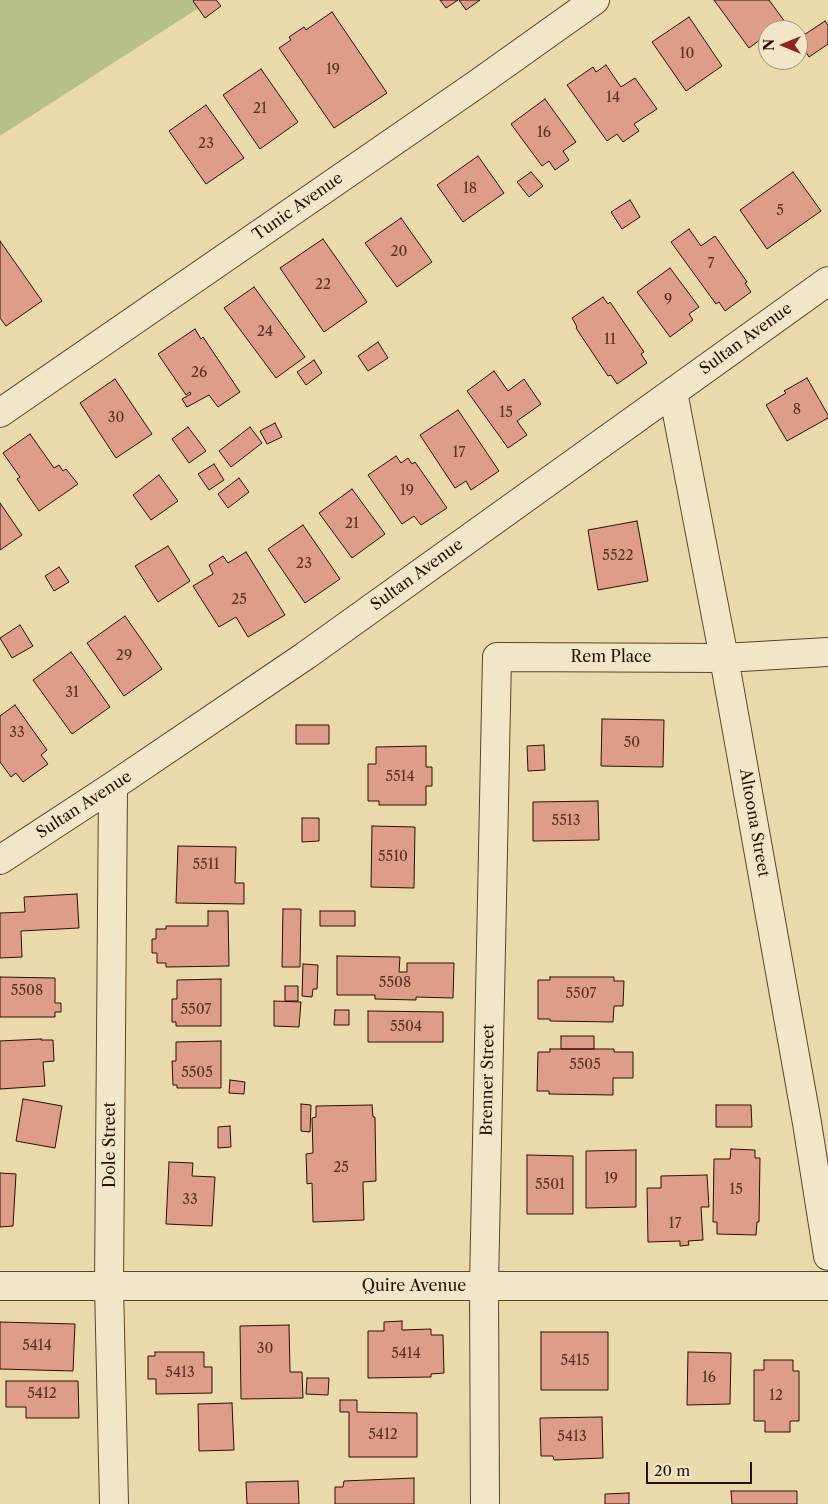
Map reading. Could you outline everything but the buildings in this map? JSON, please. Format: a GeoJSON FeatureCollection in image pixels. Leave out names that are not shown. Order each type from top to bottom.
{"type":"FeatureCollection","features":[{"type":"Feature","properties":{"kind":"street","name":"Tunic Avenue"},"geometry":{"type":"LineString","coordinates":[[0,413],[477,84],[595,0]]}},
{"type":"Feature","properties":{"kind":"street","name":"Sultan Avenue"},"geometry":{"type":"LineString","coordinates":[[0,860],[305,656],[828,281]]}},
{"type":"Feature","properties":{"kind":"street","name":"Altoona Street"},"geometry":{"type":"LineString","coordinates":[[673,392],[724,658],[807,1123],[828,1256]]}},
{"type":"Feature","properties":{"kind":"street","name":"Rem Place"},"geometry":{"type":"LineString","coordinates":[[497,657],[724,658],[828,652]]}},
{"type":"Feature","properties":{"kind":"street","name":"Brenner Street"},"geometry":{"type":"LineString","coordinates":[[485,1504],[484,1286],[497,657]]}},
{"type":"Feature","properties":{"kind":"street","name":"Dole Street"},"geometry":{"type":"LineString","coordinates":[[113,786],[109,1286],[114,1504]]}},
{"type":"Feature","properties":{"kind":"street","name":"Quire Avenue"},"geometry":{"type":"LineString","coordinates":[[0,1286],[828,1286]]}},
{"type":"Feature","properties":{"kind":"green space"},"geometry":{"type":"Polygon","coordinates":[[[0,0],[211,0],[0,136],[0,0]]]}}]}
